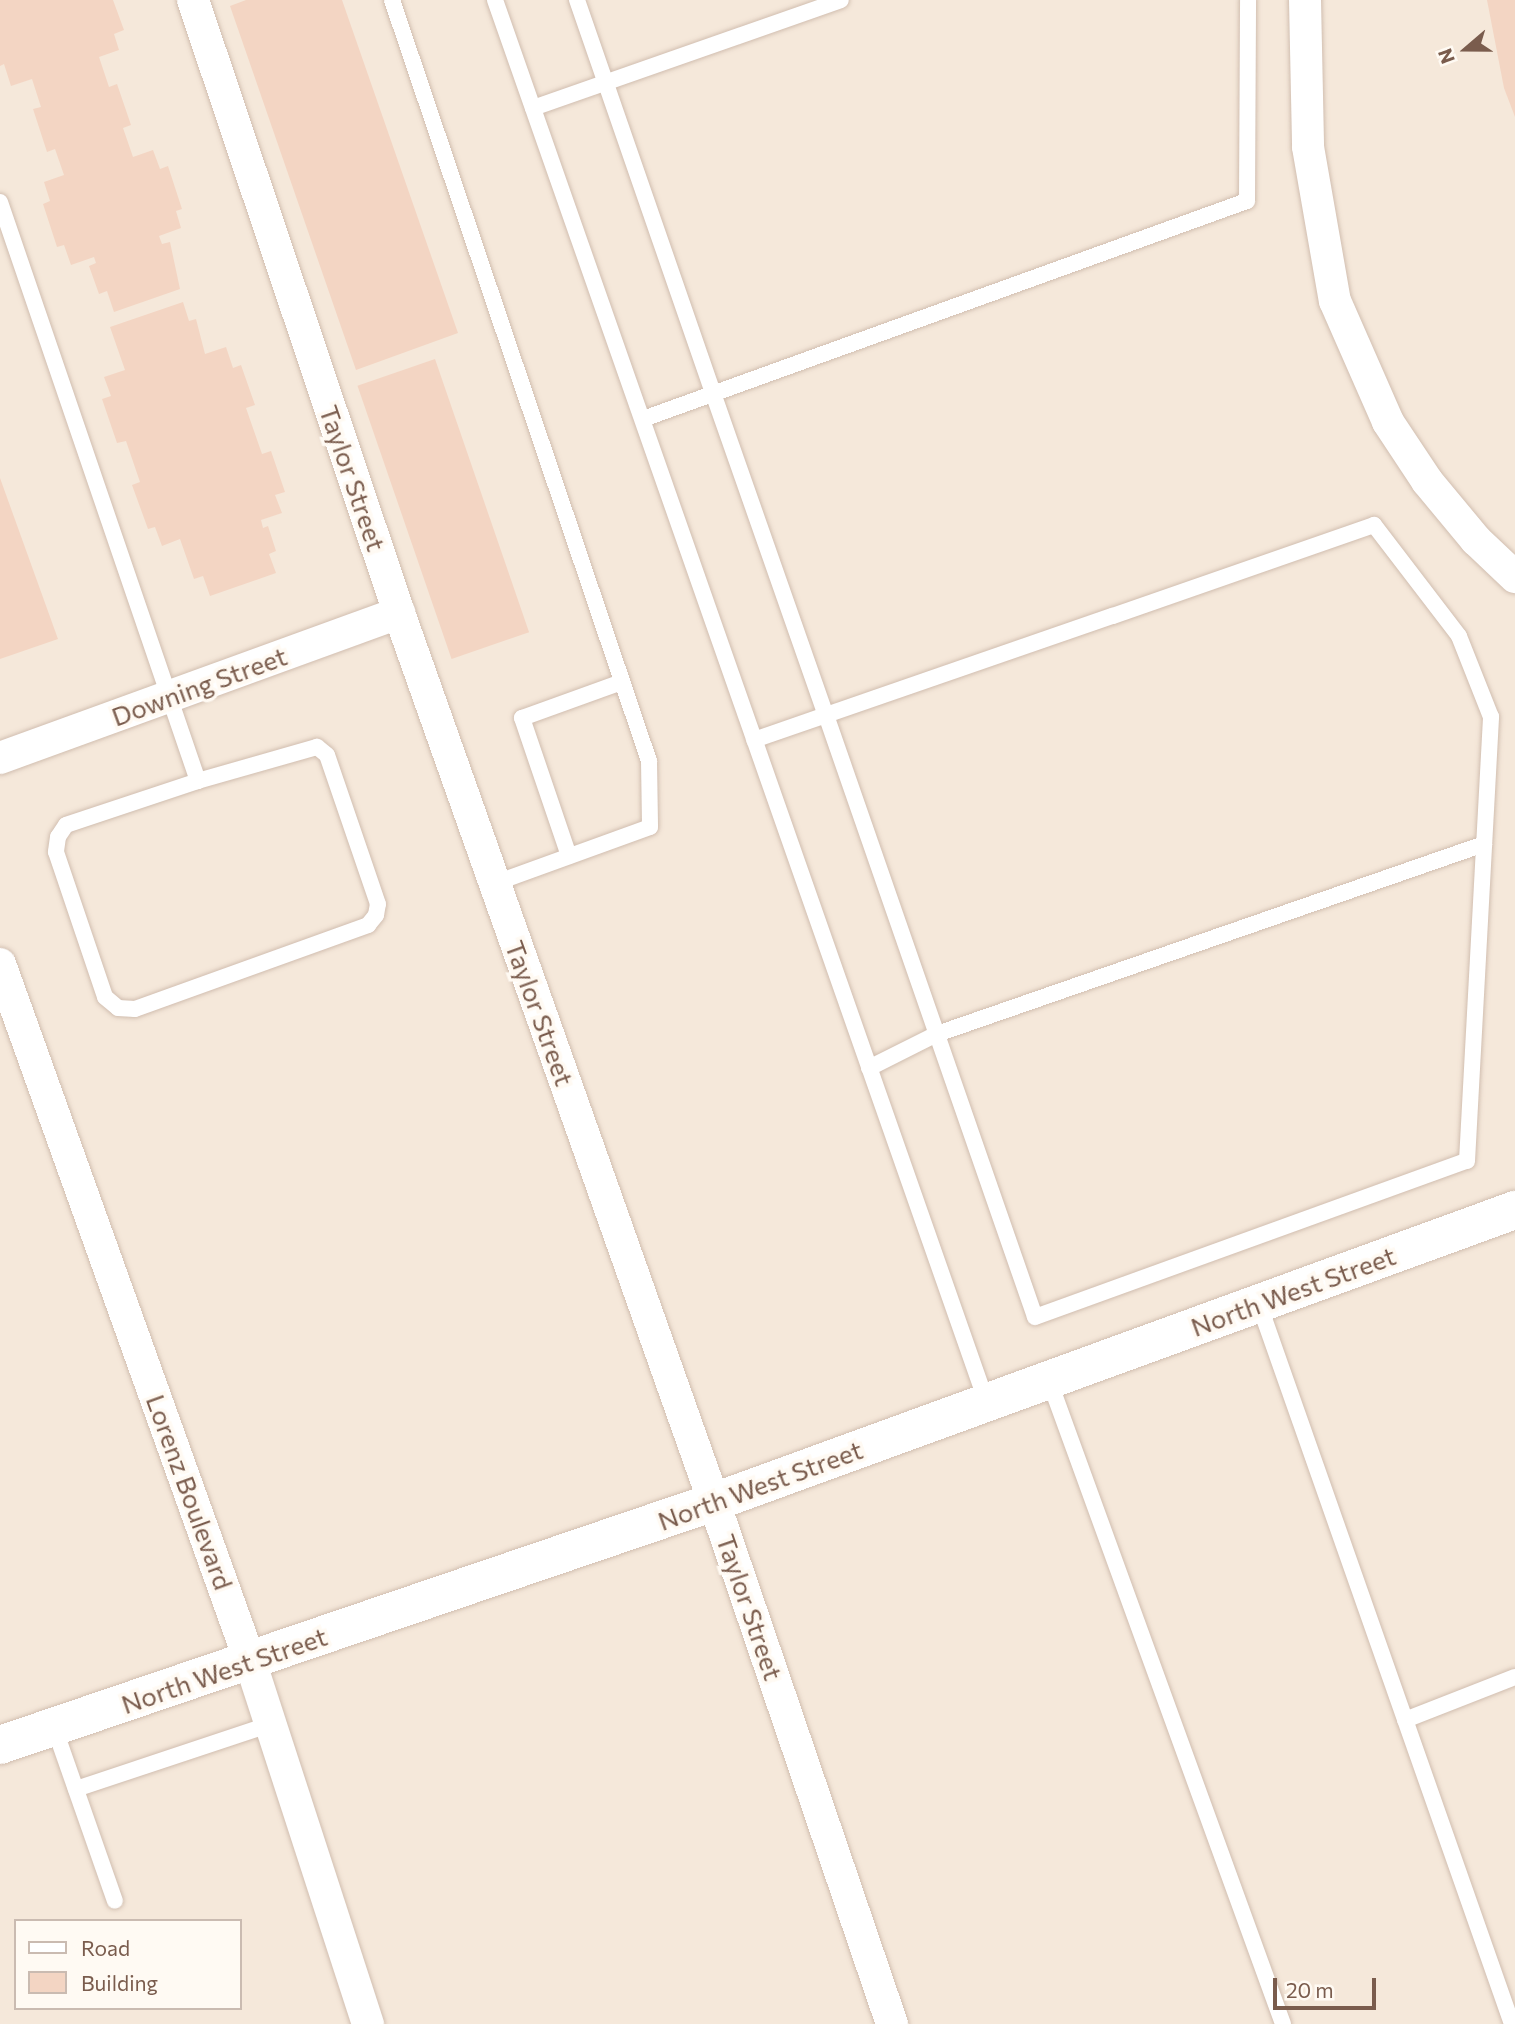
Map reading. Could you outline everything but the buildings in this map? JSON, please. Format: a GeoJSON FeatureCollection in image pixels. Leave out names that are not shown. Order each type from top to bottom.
{"type":"FeatureCollection","features":[{"type":"Feature","properties":{"kind":"street","name":"Taylor Street"},"geometry":{"type":"LineString","coordinates":[[193,0],[399,613],[714,1502],[892,2024]]}},
{"type":"Feature","properties":{"kind":"street"},"geometry":{"type":"LineString","coordinates":[[1306,0],[1308,147],[1335,301],[1388,422],[1427,481],[1476,540],[1515,577]]}},
{"type":"Feature","properties":{"kind":"street","name":"Downing Street"},"geometry":{"type":"LineString","coordinates":[[0,758],[399,613]]}},
{"type":"Feature","properties":{"kind":"street","name":"Lorenz Boulevard"},"geometry":{"type":"LineString","coordinates":[[0,964],[250,1661],[368,2024]]}},
{"type":"Feature","properties":{"kind":"street","name":"North West Street"},"geometry":{"type":"LineString","coordinates":[[0,1745],[714,1502],[1515,1210]]}},
{"type":"Feature","properties":{"kind":"lane"},"geometry":{"type":"LineString","coordinates":[[392,0],[649,761],[650,827],[495,883]]}},
{"type":"Feature","properties":{"kind":"lane"},"geometry":{"type":"LineString","coordinates":[[495,0],[987,1403]]}},
{"type":"Feature","properties":{"kind":"lane"},"geometry":{"type":"LineString","coordinates":[[577,0],[605,83],[825,715],[937,1034],[1035,1317],[1468,1161],[1490,717],[1459,636],[1374,525],[825,715],[754,740]]}},
{"type":"Feature","properties":{"kind":"lane"},"geometry":{"type":"LineString","coordinates":[[533,108],[841,0]]}},
{"type":"Feature","properties":{"kind":"lane"},"geometry":{"type":"LineString","coordinates":[[643,419],[1247,201],[1248,0]]}},
{"type":"Feature","properties":{"kind":"lane"},"geometry":{"type":"LineString","coordinates":[[0,202],[198,782]]}},
{"type":"Feature","properties":{"kind":"lane"},"geometry":{"type":"LineString","coordinates":[[569,856],[522,718],[622,682]]}},
{"type":"Feature","properties":{"kind":"lane"},"geometry":{"type":"LineString","coordinates":[[317,747],[327,755],[378,904],[376,915],[368,925],[135,1009],[118,1008],[105,997],[56,852],[58,837],[66,825],[198,782],[317,747]]}},
{"type":"Feature","properties":{"kind":"lane"},"geometry":{"type":"LineString","coordinates":[[869,1068],[937,1034],[1484,844]]}},
{"type":"Feature","properties":{"kind":"lane"},"geometry":{"type":"LineString","coordinates":[[1259,1304],[1512,2024]]}},
{"type":"Feature","properties":{"kind":"lane"},"geometry":{"type":"LineString","coordinates":[[1049,1380],[1283,2024]]}},
{"type":"Feature","properties":{"kind":"lane"},"geometry":{"type":"LineString","coordinates":[[1405,1720],[1515,1677]]}},
{"type":"Feature","properties":{"kind":"lane"},"geometry":{"type":"LineString","coordinates":[[76,1789],[271,1724]]}},
{"type":"Feature","properties":{"kind":"lane"},"geometry":{"type":"LineString","coordinates":[[54,1727],[115,1900]]}},
{"type":"Feature","properties":{"kind":"shaded area"},"geometry":{"type":"Polygon","coordinates":[[[0,0],[1515,0],[1515,2024],[0,2024],[0,0]]]}}]}
